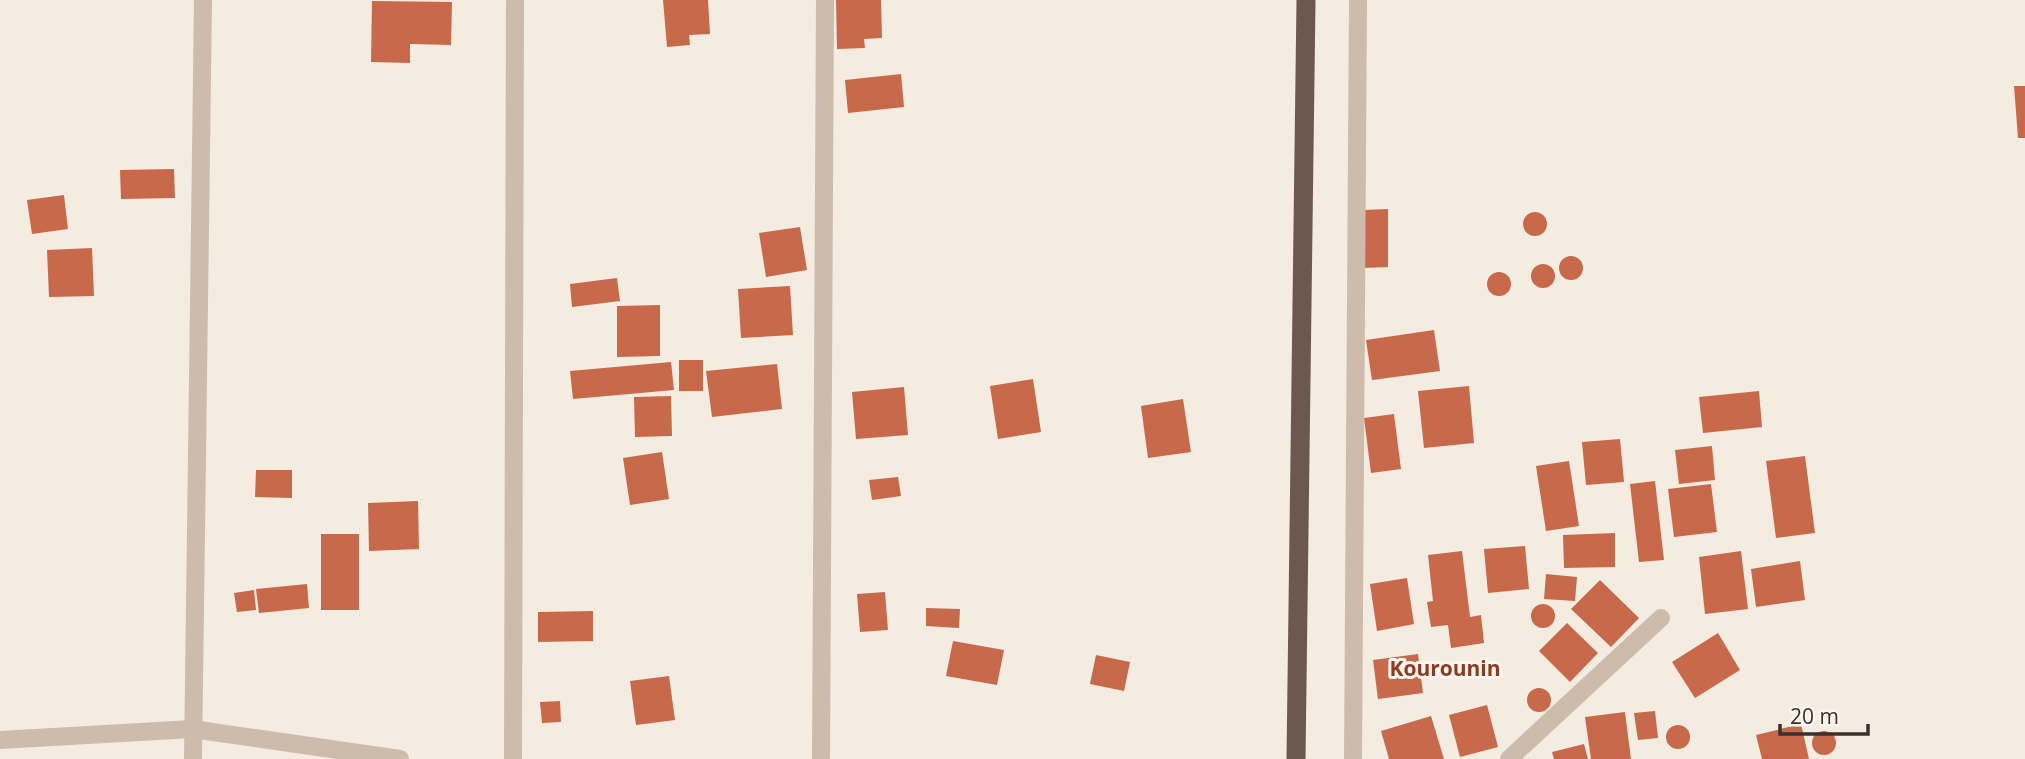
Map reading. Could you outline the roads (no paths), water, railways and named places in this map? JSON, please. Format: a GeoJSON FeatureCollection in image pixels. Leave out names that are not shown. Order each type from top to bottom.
{"type":"FeatureCollection","features":[{"type":"Feature","properties":{"kind":"highway"},"geometry":{"type":"LineString","coordinates":[[1296,759],[1306,0]]}},
{"type":"Feature","properties":{"kind":"street"},"geometry":{"type":"LineString","coordinates":[[193,759],[203,0]]}},
{"type":"Feature","properties":{"kind":"street"},"geometry":{"type":"LineString","coordinates":[[513,759],[515,0]]}},
{"type":"Feature","properties":{"kind":"street"},"geometry":{"type":"LineString","coordinates":[[821,759],[825,0]]}},
{"type":"Feature","properties":{"kind":"street"},"geometry":{"type":"LineString","coordinates":[[1353,759],[1358,0]]}},
{"type":"Feature","properties":{"kind":"street"},"geometry":{"type":"LineString","coordinates":[[1509,759],[1661,618]]}},
{"type":"Feature","properties":{"kind":"street"},"geometry":{"type":"LineString","coordinates":[[0,740],[192,729],[400,759]]}},
{"type":"Feature","properties":{"kind":"district","name":"Kourounin"},"geometry":{"type":"Point","coordinates":[1445,669]}}]}
